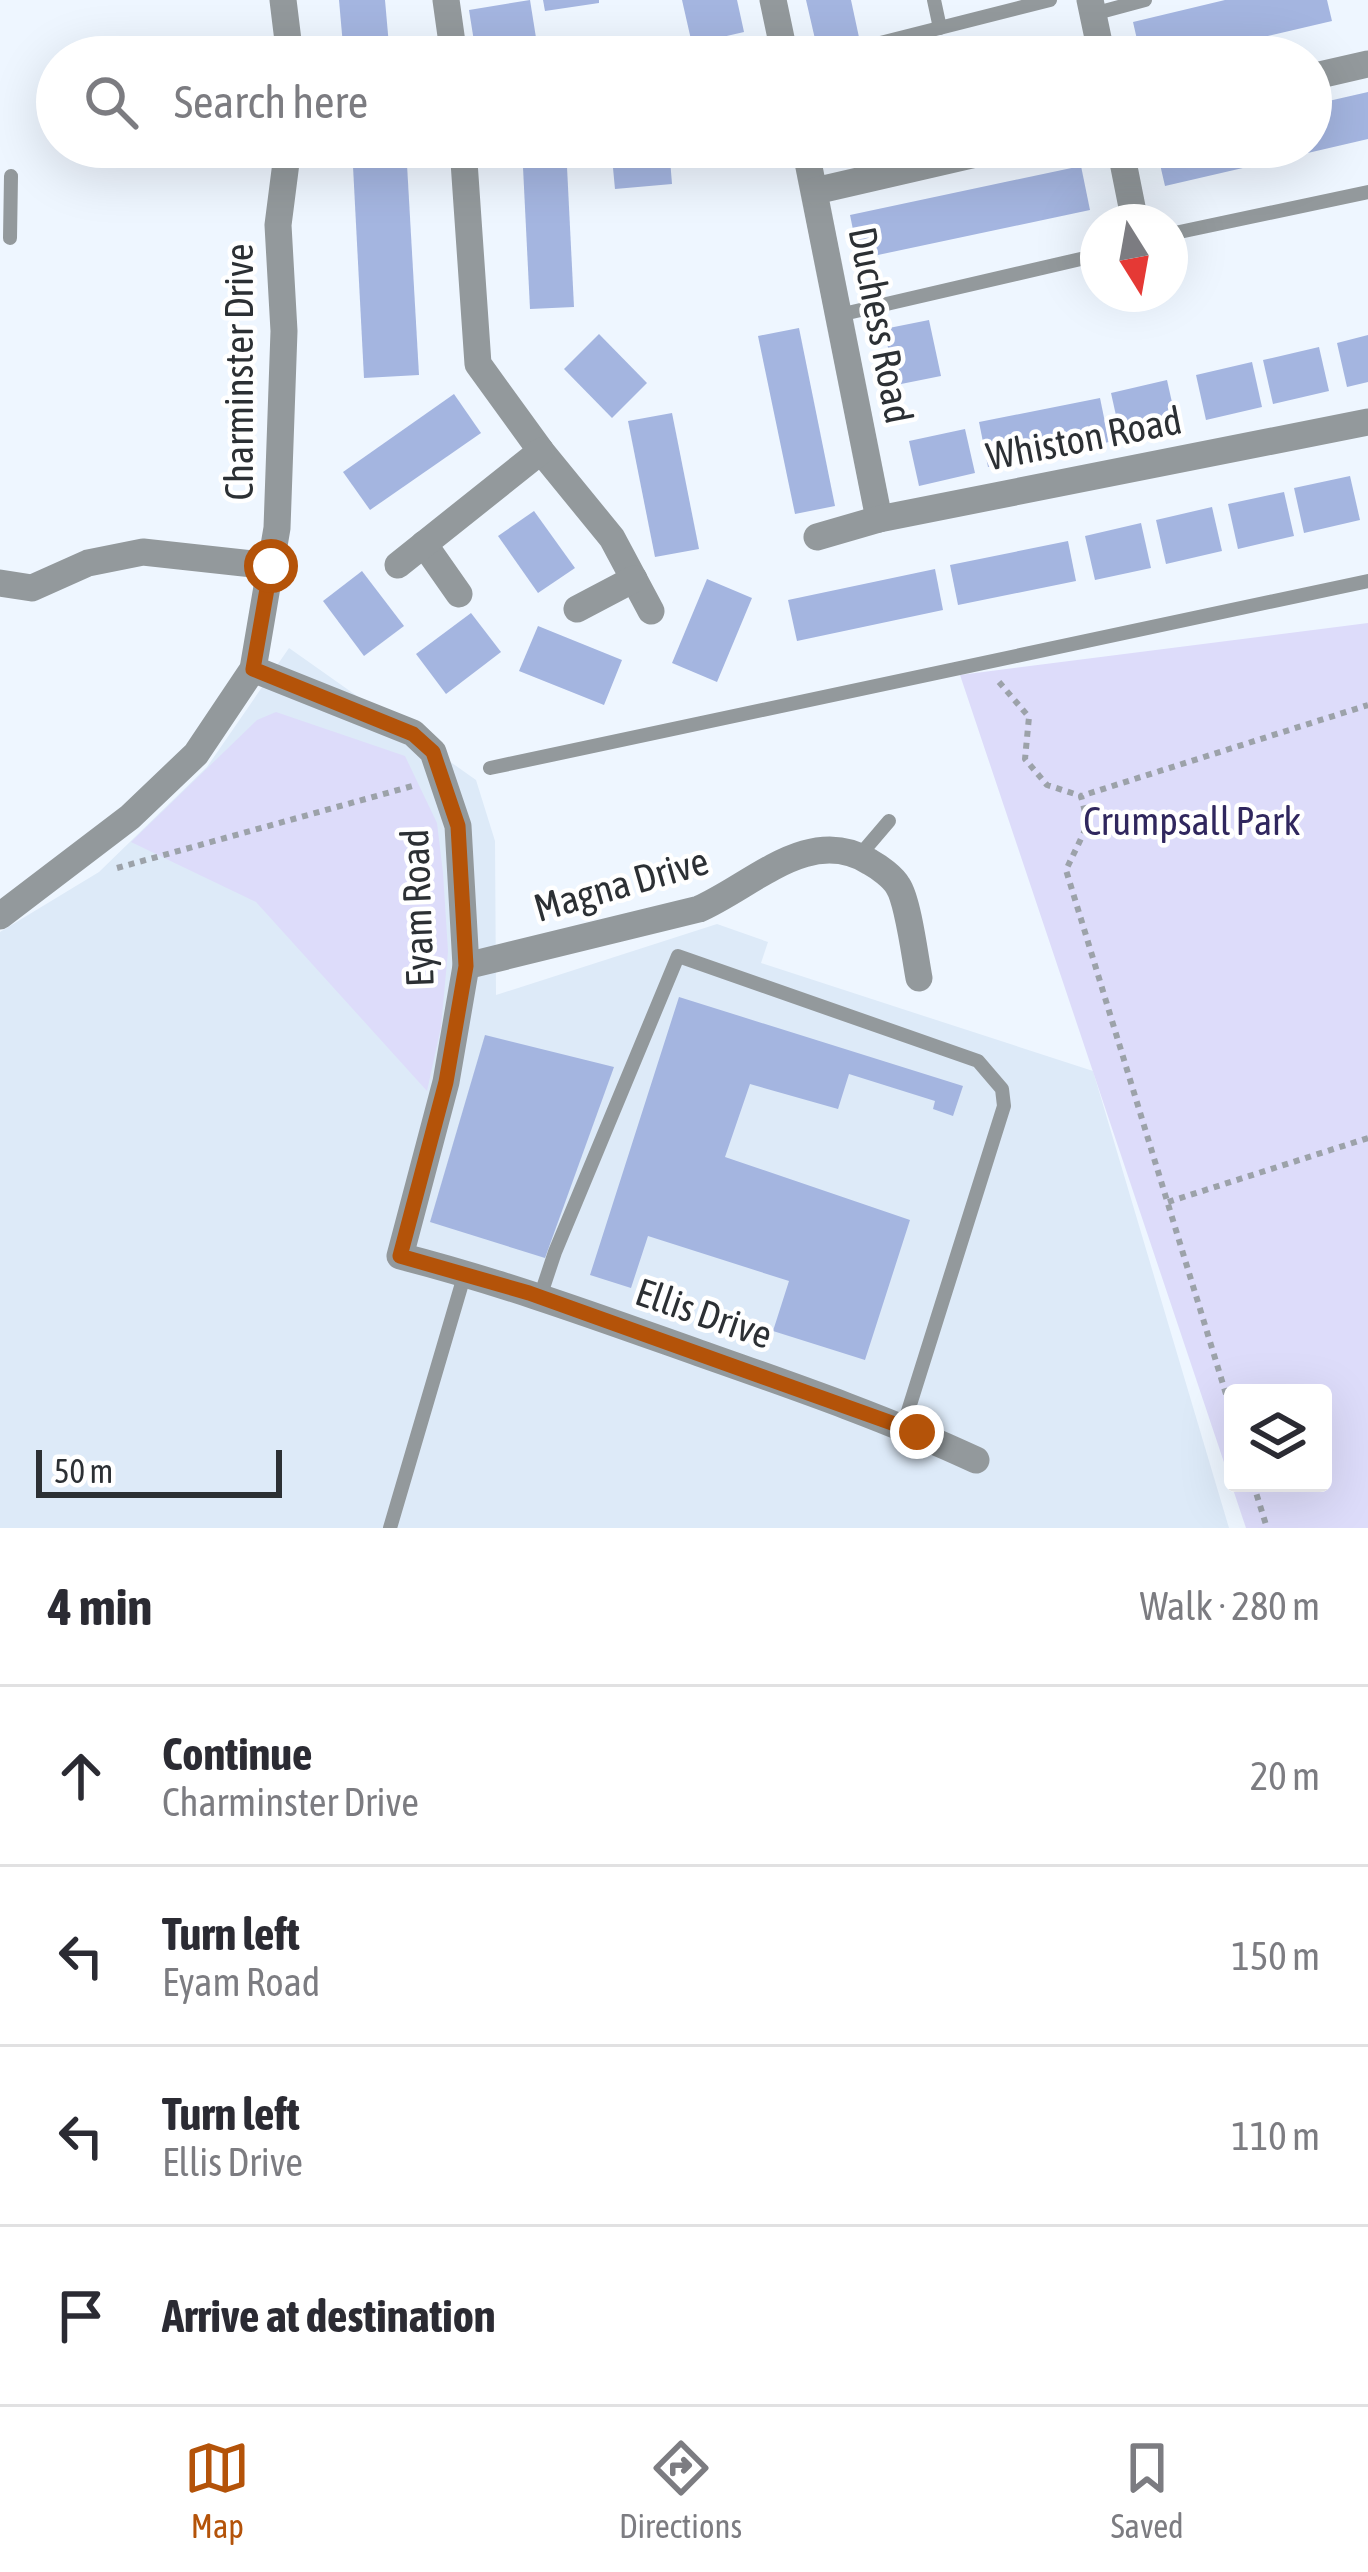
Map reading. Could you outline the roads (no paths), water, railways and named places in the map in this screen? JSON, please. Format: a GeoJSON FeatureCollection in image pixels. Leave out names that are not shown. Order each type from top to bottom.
{"type":"FeatureCollection","features":[{"type":"Feature","properties":{"kind":"street"},"geometry":{"type":"LineString","coordinates":[[283,0],[287,36]]}},
{"type":"Feature","properties":{"kind":"street"},"geometry":{"type":"LineString","coordinates":[[446,0],[451,36]]}},
{"type":"Feature","properties":{"kind":"street"},"geometry":{"type":"LineString","coordinates":[[772,0],[780,36]]}},
{"type":"Feature","properties":{"kind":"street"},"geometry":{"type":"LineString","coordinates":[[1332,72],[1368,64]]}},
{"type":"Feature","properties":{"kind":"street","name":"Charminster Drive"},"geometry":{"type":"LineString","coordinates":[[253,669],[277,528],[284,331],[278,224],[285,168]]}},
{"type":"Feature","properties":{"kind":"street"},"geometry":{"type":"LineString","coordinates":[[464,168],[478,364],[612,538],[651,611]]}},
{"type":"Feature","properties":{"kind":"street","name":"Duchess Road"},"geometry":{"type":"LineString","coordinates":[[810,168],[878,519]]}},
{"type":"Feature","properties":{"kind":"street"},"geometry":{"type":"LineString","coordinates":[[815,191],[915,168]]}},
{"type":"Feature","properties":{"kind":"street"},"geometry":{"type":"LineString","coordinates":[[1124,168],[1131,204]]}},
{"type":"Feature","properties":{"kind":"street","name":"Whiston Road"},"geometry":{"type":"LineString","coordinates":[[817,537],[878,519],[1368,422]]}},
{"type":"Feature","properties":{"kind":"street"},"geometry":{"type":"LineString","coordinates":[[398,565],[541,451]]}},
{"type":"Feature","properties":{"kind":"street"},"geometry":{"type":"LineString","coordinates":[[424,544],[459,594]]}},
{"type":"Feature","properties":{"kind":"street"},"geometry":{"type":"LineString","coordinates":[[0,583],[32,588],[88,563],[142,552],[271,566]]}},
{"type":"Feature","properties":{"kind":"street"},"geometry":{"type":"LineString","coordinates":[[577,609],[634,579]]}},
{"type":"Feature","properties":{"kind":"street"},"geometry":{"type":"LineString","coordinates":[[0,916],[130,817],[196,754],[253,669]]}},
{"type":"Feature","properties":{"kind":"street","name":"Eyam Road"},"geometry":{"type":"LineString","coordinates":[[253,669],[413,734],[433,752],[458,826],[466,966],[446,1082],[400,1256]]}},
{"type":"Feature","properties":{"kind":"street","name":"Magna Drive"},"geometry":{"type":"LineString","coordinates":[[466,966],[699,909],[797,855],[829,848],[860,855]]}},
{"type":"Feature","properties":{"kind":"street"},"geometry":{"type":"LineString","coordinates":[[860,855],[899,886],[919,978]]}},
{"type":"Feature","properties":{"kind":"street","name":"Ellis Drive"},"geometry":{"type":"LineString","coordinates":[[400,1256],[540,1297],[903,1427],[976,1460]]}},
{"type":"Feature","properties":{"kind":"lane"},"geometry":{"type":"LineString","coordinates":[[934,0],[940,28]]}},
{"type":"Feature","properties":{"kind":"lane"},"geometry":{"type":"LineString","coordinates":[[908,36],[1050,0]]}},
{"type":"Feature","properties":{"kind":"lane"},"geometry":{"type":"LineString","coordinates":[[1092,7],[1145,0]]}},
{"type":"Feature","properties":{"kind":"lane"},"geometry":{"type":"LineString","coordinates":[[10,238],[5,200],[11,176]]}},
{"type":"Feature","properties":{"kind":"lane"},"geometry":{"type":"LineString","coordinates":[[1188,230],[1368,192]]}},
{"type":"Feature","properties":{"kind":"lane"},"geometry":{"type":"LineString","coordinates":[[839,315],[1080,259]]}},
{"type":"Feature","properties":{"kind":"lane"},"geometry":{"type":"LineString","coordinates":[[490,768],[1368,581]]}},
{"type":"Feature","properties":{"kind":"lane"},"geometry":{"type":"LineString","coordinates":[[860,855],[890,820]]}},
{"type":"Feature","properties":{"kind":"lane"},"geometry":{"type":"LineString","coordinates":[[540,1297],[554,1252],[678,956],[978,1061],[1001,1089],[1004,1106],[903,1427]]}},
{"type":"Feature","properties":{"kind":"lane"},"geometry":{"type":"LineString","coordinates":[[390,1528],[465,1273]]}},
{"type":"Feature","properties":{"kind":"park label","name":"Crumpsall Park"},"geometry":{"type":"Point","coordinates":[1192,821]}}]}
